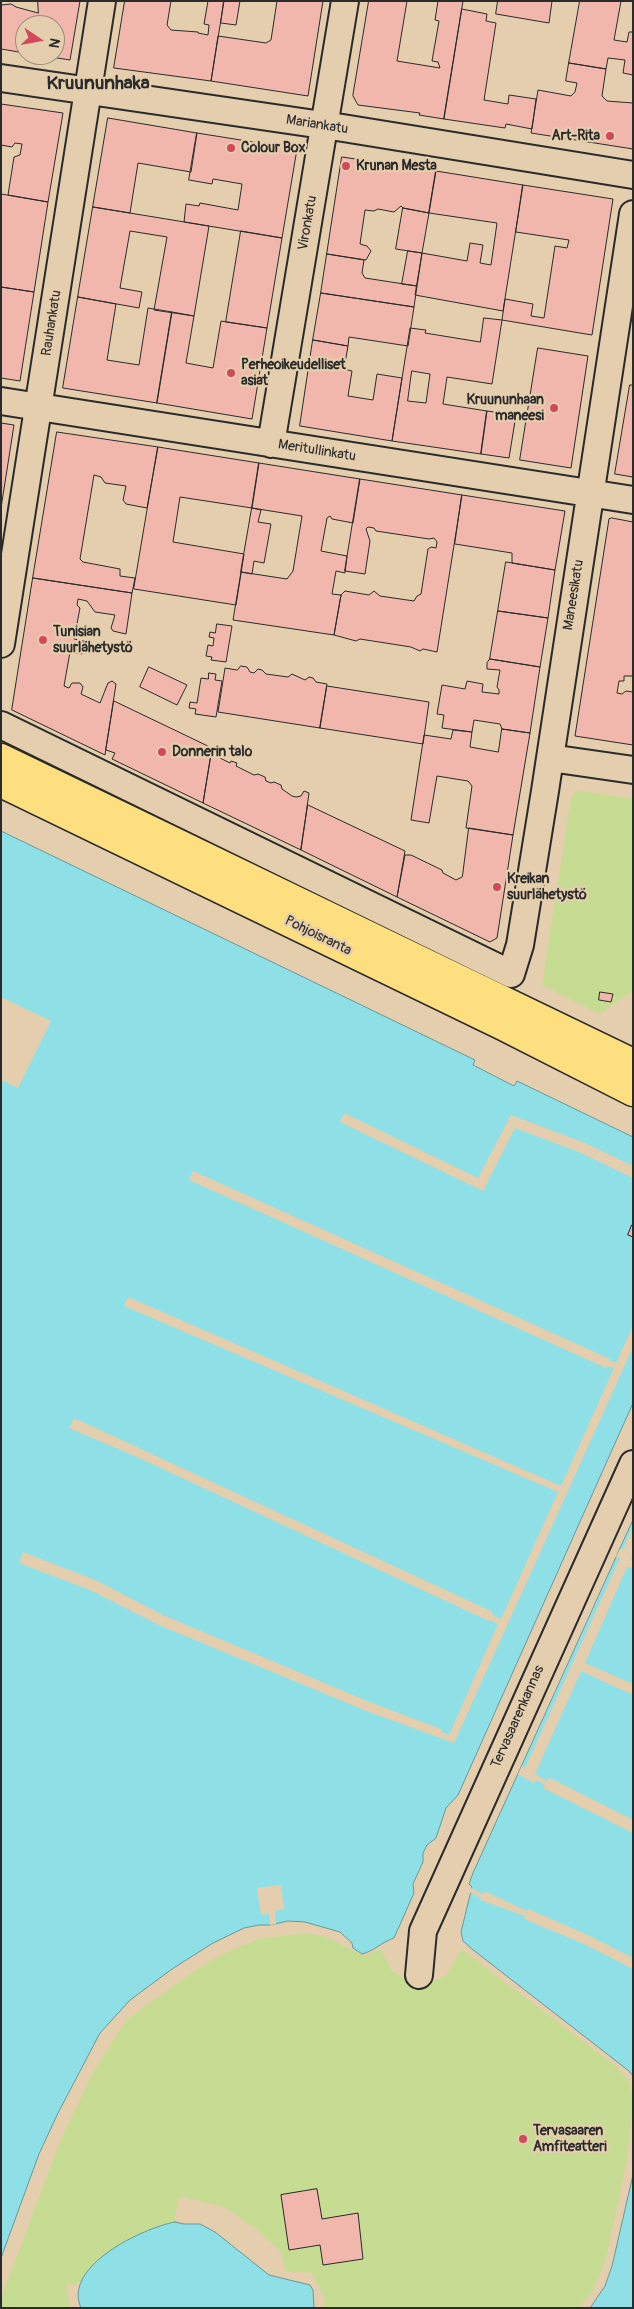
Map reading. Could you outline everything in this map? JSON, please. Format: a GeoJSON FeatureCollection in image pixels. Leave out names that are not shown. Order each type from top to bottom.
{"type":"FeatureCollection","features":[{"type":"Feature","properties":{"kind":"main road","name":"Pohjoisranta"},"geometry":{"type":"LineString","coordinates":[[1,758],[633,1063]]}},
{"type":"Feature","properties":{"kind":"main road","name":"Pohjoisranta"},"geometry":{"type":"LineString","coordinates":[[1,783],[497,1023],[633,1092]]}},
{"type":"Feature","properties":{"kind":"street","name":"Rauhankatu"},"geometry":{"type":"LineString","coordinates":[[1,644],[102,1]]}},
{"type":"Feature","properties":{"kind":"street","name":"Vironkatu"},"geometry":{"type":"LineString","coordinates":[[271,444],[345,1]]}},
{"type":"Feature","properties":{"kind":"street","name":"Mariankatu"},"geometry":{"type":"LineString","coordinates":[[1,78],[325,126],[633,175]]}},
{"type":"Feature","properties":{"kind":"street","name":"Maneesikatu"},"geometry":{"type":"LineString","coordinates":[[1,725],[511,974],[520,945],[633,214]]}},
{"type":"Feature","properties":{"kind":"street","name":"Meritullinkatu"},"geometry":{"type":"LineString","coordinates":[[1,401],[633,500]]}},
{"type":"Feature","properties":{"kind":"street"},"geometry":{"type":"LineString","coordinates":[[550,758],[633,770]]}},
{"type":"Feature","properties":{"kind":"street","name":"Tervasaarenkannas"},"geometry":{"type":"LineString","coordinates":[[419,1975],[423,1931],[633,1464]]}},
{"type":"Feature","properties":{"kind":"green space"},"geometry":{"type":"Polygon","coordinates":[[[582,791],[633,799],[633,990],[600,1014],[542,985],[571,799],[576,792],[582,791]]]}},
{"type":"Feature","properties":{"kind":"green space"},"geometry":{"type":"Polygon","coordinates":[[[306,1933],[326,1937],[364,1956],[381,1949],[392,1971],[411,1982],[427,1984],[446,1976],[461,1949],[617,2067],[629,2082],[633,2097],[627,2159],[605,2262],[592,2292],[578,2308],[323,2308],[326,2301],[312,2273],[286,2271],[280,2251],[256,2229],[225,2207],[179,2196],[173,2227],[86,2285],[81,2281],[74,2286],[66,2282],[70,2308],[1,2308],[1,2299],[58,2146],[92,2074],[127,2019],[202,1966],[229,1951],[259,1939],[306,1933]]]}},
{"type":"Feature","properties":{"kind":"water"},"geometry":{"type":"Polygon","coordinates":[[[1,831],[475,1060],[473,1065],[514,1086],[517,1081],[633,1137],[633,1224],[628,1235],[633,1237],[633,1403],[458,1795],[446,1808],[436,1838],[427,1845],[423,1853],[423,1862],[413,1884],[414,1893],[394,1938],[362,1954],[353,1948],[352,1943],[340,1932],[305,1922],[288,1921],[244,1928],[213,1943],[172,1969],[130,2000],[100,2033],[58,2113],[39,2154],[1,2258],[1,831]]]}},
{"type":"Feature","properties":{"kind":"water"},"geometry":{"type":"Polygon","coordinates":[[[633,1520],[633,2076],[472,1949],[463,1941],[461,1932],[472,1887],[469,1884],[473,1873],[633,1520]]]}},
{"type":"Feature","properties":{"kind":"water"},"geometry":{"type":"Polygon","coordinates":[[[633,2175],[633,2308],[590,2308],[605,2286],[612,2266],[633,2175]]]}},
{"type":"Feature","properties":{"kind":"water"},"geometry":{"type":"Polygon","coordinates":[[[175,2222],[200,2224],[215,2232],[269,2275],[310,2285],[313,2290],[314,2308],[81,2308],[78,2292],[83,2278],[94,2264],[126,2241],[144,2232],[175,2222]]]}},
{"type":"Feature","properties":{"kind":"pier"},"geometry":{"type":"Polygon","coordinates":[[[1,997],[51,1021],[18,1088],[1,1080],[1,997]]]}},
{"type":"Feature","properties":{"kind":"pier"},"geometry":{"type":"Polygon","coordinates":[[[344,1113],[478,1178],[511,1115],[585,1143],[633,1166],[633,1178],[579,1152],[515,1128],[483,1191],[340,1122],[344,1113]]]}},
{"type":"Feature","properties":{"kind":"pier"},"geometry":{"type":"Polygon","coordinates":[[[193,1171],[610,1359],[610,1361],[616,1363],[633,1325],[633,1347],[454,1743],[369,1712],[161,1626],[90,1590],[19,1563],[23,1552],[95,1580],[165,1616],[372,1703],[441,1729],[441,1732],[449,1735],[498,1624],[137,1457],[69,1428],[74,1418],[493,1612],[492,1615],[501,1619],[558,1492],[124,1306],[128,1297],[561,1486],[614,1368],[607,1366],[606,1368],[189,1180],[193,1171]]]}},
{"type":"Feature","properties":{"kind":"pier"},"geometry":{"type":"Polygon","coordinates":[[[633,1526],[633,1555],[631,1560],[633,1561],[633,1568],[627,1567],[585,1663],[633,1684],[633,1695],[581,1671],[535,1774],[547,1781],[550,1778],[633,1820],[633,1833],[543,1788],[545,1785],[536,1780],[534,1783],[518,1774],[522,1766],[525,1768],[620,1558],[616,1557],[620,1549],[623,1549],[633,1526]]]}},
{"type":"Feature","properties":{"kind":"pier"},"geometry":{"type":"Polygon","coordinates":[[[281,1885],[284,1909],[275,1911],[276,1924],[270,1925],[269,1914],[261,1915],[257,1888],[281,1885]]]}},
{"type":"Feature","properties":{"kind":"pier"},"geometry":{"type":"Polygon","coordinates":[[[469,1887],[483,1894],[484,1891],[527,1911],[528,1909],[590,1936],[633,1958],[633,1969],[586,1945],[524,1919],[525,1916],[480,1900],[481,1898],[469,1892],[469,1887]]]}},
{"type":"Feature","properties":{"kind":"building"},"geometry":{"type":"Polygon","coordinates":[[[38,1],[80,1],[70,60],[65,59],[65,15],[15,15],[15,51],[1,49],[1,5],[11,4],[38,13],[38,1]]]}},
{"type":"Feature","properties":{"kind":"building"},"geometry":{"type":"Polygon","coordinates":[[[125,1],[171,1],[167,25],[171,30],[198,32],[208,35],[209,25],[204,24],[208,1],[224,1],[211,81],[114,68],[125,1]]]}},
{"type":"Feature","properties":{"kind":"building"},"geometry":{"type":"Polygon","coordinates":[[[224,1],[240,1],[236,25],[221,23],[224,1]]]}},
{"type":"Feature","properties":{"kind":"building"},"geometry":{"type":"Polygon","coordinates":[[[277,1],[323,1],[308,96],[211,81],[218,36],[266,43],[271,40],[277,1]]]}},
{"type":"Feature","properties":{"kind":"building"},"geometry":{"type":"Polygon","coordinates":[[[369,1],[407,1],[397,61],[440,68],[438,62],[432,61],[439,21],[435,20],[438,1],[463,1],[444,119],[419,115],[420,113],[358,105],[353,96],[369,1]]]}},
{"type":"Feature","properties":{"kind":"building"},"geometry":{"type":"Polygon","coordinates":[[[498,1],[552,1],[549,23],[496,14],[498,1]]]}},
{"type":"Feature","properties":{"kind":"building"},"geometry":{"type":"Polygon","coordinates":[[[580,1],[621,1],[614,40],[627,42],[629,32],[633,32],[633,75],[623,73],[625,60],[608,58],[606,69],[569,63],[580,1]]]}},
{"type":"Feature","properties":{"kind":"building"},"geometry":{"type":"Polygon","coordinates":[[[462,9],[487,14],[486,21],[496,23],[484,100],[508,104],[509,95],[536,99],[532,129],[506,124],[505,128],[444,119],[462,9]]]}},
{"type":"Feature","properties":{"kind":"building"},"geometry":{"type":"Polygon","coordinates":[[[569,63],[606,69],[602,96],[607,101],[633,103],[633,149],[531,133],[538,90],[571,96],[575,92],[577,83],[566,81],[569,63]]]}},
{"type":"Feature","properties":{"kind":"building"},"geometry":{"type":"Polygon","coordinates":[[[1,104],[63,113],[48,202],[8,195],[14,157],[20,155],[22,144],[15,143],[12,147],[1,145],[1,104]]]}},
{"type":"Feature","properties":{"kind":"building"},"geometry":{"type":"Polygon","coordinates":[[[108,118],[197,133],[191,172],[138,163],[130,213],[93,207],[108,118]]]}},
{"type":"Feature","properties":{"kind":"building"},"geometry":{"type":"Polygon","coordinates":[[[197,133],[297,149],[282,238],[184,222],[186,204],[199,206],[200,203],[238,210],[242,184],[213,179],[212,184],[189,180],[197,133]]]}},
{"type":"Feature","properties":{"kind":"building"},"geometry":{"type":"Polygon","coordinates":[[[342,157],[436,171],[429,213],[401,206],[394,212],[378,209],[374,211],[365,210],[360,244],[367,246],[371,251],[366,260],[327,254],[342,157]]]}},
{"type":"Feature","properties":{"kind":"building"},"geometry":{"type":"Polygon","coordinates":[[[436,171],[523,185],[503,311],[415,295],[422,253],[467,261],[470,243],[483,245],[480,263],[491,265],[497,223],[429,213],[436,171]]]}},
{"type":"Feature","properties":{"kind":"building"},"geometry":{"type":"Polygon","coordinates":[[[523,185],[613,199],[592,335],[502,320],[505,299],[533,304],[531,316],[544,318],[555,246],[567,248],[569,240],[516,232],[523,185]]]}},
{"type":"Feature","properties":{"kind":"building"},"geometry":{"type":"Polygon","coordinates":[[[1,194],[48,202],[34,292],[1,287],[1,194]]]}},
{"type":"Feature","properties":{"kind":"building"},"geometry":{"type":"Polygon","coordinates":[[[93,207],[209,226],[194,316],[154,310],[167,237],[130,231],[120,288],[142,292],[139,308],[78,297],[93,207]]]}},
{"type":"Feature","properties":{"kind":"building"},"geometry":{"type":"Polygon","coordinates":[[[403,208],[429,213],[422,253],[396,249],[403,208]]]}},
{"type":"Feature","properties":{"kind":"building"},"geometry":{"type":"Polygon","coordinates":[[[241,231],[282,238],[267,328],[226,322],[241,231]]]}},
{"type":"Feature","properties":{"kind":"building"},"geometry":{"type":"Polygon","coordinates":[[[408,251],[422,253],[417,286],[402,284],[408,251]]]}},
{"type":"Feature","properties":{"kind":"building"},"geometry":{"type":"Polygon","coordinates":[[[327,254],[364,260],[362,273],[365,278],[417,286],[414,307],[321,293],[327,254]]]}},
{"type":"Feature","properties":{"kind":"building"},"geometry":{"type":"Polygon","coordinates":[[[1,287],[34,292],[20,381],[1,378],[1,287]]]}},
{"type":"Feature","properties":{"kind":"building"},"geometry":{"type":"Polygon","coordinates":[[[321,293],[414,307],[408,346],[349,337],[348,346],[313,340],[321,293]]]}},
{"type":"Feature","properties":{"kind":"building"},"geometry":{"type":"Polygon","coordinates":[[[78,297],[116,304],[107,360],[139,365],[148,308],[172,312],[157,403],[63,388],[78,297]]]}},
{"type":"Feature","properties":{"kind":"building"},"geometry":{"type":"Polygon","coordinates":[[[172,312],[194,316],[186,363],[213,368],[221,321],[267,328],[252,419],[157,403],[172,312]]]}},
{"type":"Feature","properties":{"kind":"building"},"geometry":{"type":"Polygon","coordinates":[[[484,318],[502,320],[492,384],[447,377],[443,404],[487,411],[481,454],[392,441],[410,328],[426,330],[425,333],[480,342],[484,318]],[[412,371],[408,401],[426,403],[430,374],[412,371]]]}},
{"type":"Feature","properties":{"kind":"building"},"geometry":{"type":"Polygon","coordinates":[[[313,340],[348,346],[344,369],[352,371],[348,396],[373,400],[377,374],[402,378],[392,441],[300,426],[313,340]]]}},
{"type":"Feature","properties":{"kind":"building","name":"Kruununhaan maneesi"},"geometry":{"type":"Polygon","coordinates":[[[538,348],[588,356],[571,468],[520,460],[538,348]]]}},
{"type":"Feature","properties":{"kind":"building"},"geometry":{"type":"Polygon","coordinates":[[[630,385],[633,385],[633,477],[615,474],[630,385]]]}},
{"type":"Feature","properties":{"kind":"building"},"geometry":{"type":"Polygon","coordinates":[[[487,411],[516,415],[509,458],[481,454],[487,411]]]}},
{"type":"Feature","properties":{"kind":"building"},"geometry":{"type":"Polygon","coordinates":[[[1,423],[14,425],[1,508],[1,423]]]}},
{"type":"Feature","properties":{"kind":"building"},"geometry":{"type":"Polygon","coordinates":[[[57,432],[158,447],[147,508],[126,504],[123,500],[126,486],[105,483],[101,477],[94,475],[80,559],[83,562],[120,569],[120,576],[135,578],[132,593],[33,578],[57,432]]]}},
{"type":"Feature","properties":{"kind":"building"},"geometry":{"type":"Polygon","coordinates":[[[158,447],[259,463],[252,508],[180,497],[173,542],[244,554],[236,605],[134,589],[158,447]]]}},
{"type":"Feature","properties":{"kind":"building"},"geometry":{"type":"Polygon","coordinates":[[[259,463],[360,479],[353,523],[332,519],[330,516],[327,518],[321,551],[347,556],[345,573],[336,571],[332,594],[341,595],[334,635],[233,620],[241,572],[287,579],[293,571],[302,516],[252,508],[259,463]]]}},
{"type":"Feature","properties":{"kind":"building"},"geometry":{"type":"Polygon","coordinates":[[[360,479],[462,495],[437,652],[423,649],[420,651],[411,647],[360,639],[356,641],[334,635],[341,595],[345,591],[369,595],[374,591],[380,596],[414,601],[421,594],[428,549],[431,547],[436,548],[437,542],[434,538],[429,539],[376,531],[374,528],[368,527],[366,529],[370,541],[365,574],[345,571],[360,479]]]}},
{"type":"Feature","properties":{"kind":"building"},"geometry":{"type":"Polygon","coordinates":[[[462,495],[565,511],[555,570],[512,563],[512,553],[455,544],[462,495]]]}},
{"type":"Feature","properties":{"kind":"building"},"geometry":{"type":"Polygon","coordinates":[[[252,508],[261,510],[258,522],[271,524],[264,563],[254,561],[252,574],[241,572],[252,508]]]}},
{"type":"Feature","properties":{"kind":"building"},"geometry":{"type":"Polygon","coordinates":[[[609,519],[633,522],[633,676],[624,676],[624,681],[619,681],[617,693],[633,692],[633,745],[575,736],[609,519]]]}},
{"type":"Feature","properties":{"kind":"building"},"geometry":{"type":"Polygon","coordinates":[[[506,562],[555,570],[548,618],[498,611],[506,562]]]}},
{"type":"Feature","properties":{"kind":"building"},"geometry":{"type":"Polygon","coordinates":[[[33,578],[132,593],[126,634],[113,631],[111,628],[115,615],[95,612],[87,601],[78,599],[77,605],[80,608],[74,639],[87,643],[82,654],[70,652],[64,686],[69,688],[72,683],[80,683],[83,687],[81,694],[100,703],[108,683],[112,681],[116,684],[105,755],[12,710],[33,578]]]}},
{"type":"Feature","properties":{"kind":"building"},"geometry":{"type":"Polygon","coordinates":[[[498,611],[548,618],[540,667],[490,659],[498,611]]]}},
{"type":"Feature","properties":{"kind":"building"},"geometry":{"type":"Polygon","coordinates":[[[217,624],[232,626],[226,662],[211,660],[212,657],[206,656],[208,645],[213,646],[214,638],[209,637],[210,632],[215,633],[217,624]]]}},
{"type":"Feature","properties":{"kind":"building"},"geometry":{"type":"Polygon","coordinates":[[[490,659],[540,667],[530,733],[502,729],[500,724],[474,720],[472,732],[442,728],[444,715],[437,714],[442,685],[465,689],[467,681],[483,684],[482,692],[499,694],[497,687],[500,670],[487,669],[487,663],[490,659]]]}},
{"type":"Feature","properties":{"kind":"building"},"geometry":{"type":"Polygon","coordinates":[[[241,666],[247,667],[250,672],[254,673],[258,669],[266,674],[288,677],[292,674],[305,680],[309,677],[313,678],[316,682],[327,684],[320,728],[218,712],[225,668],[237,670],[241,666]]]}},
{"type":"Feature","properties":{"kind":"building"},"geometry":{"type":"Polygon","coordinates":[[[149,667],[187,685],[177,705],[140,687],[149,667]]]}},
{"type":"Feature","properties":{"kind":"building"},"geometry":{"type":"Polygon","coordinates":[[[209,673],[216,674],[215,680],[222,681],[216,717],[195,714],[196,709],[189,708],[190,702],[197,703],[201,678],[208,679],[209,673]]]}},
{"type":"Feature","properties":{"kind":"building"},"geometry":{"type":"Polygon","coordinates":[[[327,686],[429,702],[423,744],[320,728],[327,686]]]}},
{"type":"Feature","properties":{"kind":"building","name":"Donnerin talo"},"geometry":{"type":"Polygon","coordinates":[[[114,701],[212,748],[203,803],[112,759],[115,753],[106,750],[114,701]]]}},
{"type":"Feature","properties":{"kind":"building"},"geometry":{"type":"Polygon","coordinates":[[[502,729],[530,733],[513,835],[466,828],[472,786],[468,781],[437,776],[429,823],[411,820],[424,735],[451,739],[453,730],[472,732],[470,747],[498,752],[502,729]]]}},
{"type":"Feature","properties":{"kind":"building"},"geometry":{"type":"Polygon","coordinates":[[[215,746],[221,751],[220,758],[230,763],[231,761],[237,763],[236,766],[254,775],[258,774],[265,777],[266,781],[281,785],[282,789],[292,796],[301,796],[304,791],[309,793],[301,850],[203,803],[212,748],[215,746]]]}},
{"type":"Feature","properties":{"kind":"building"},"geometry":{"type":"Polygon","coordinates":[[[308,805],[405,851],[397,897],[301,850],[308,805]]]}},
{"type":"Feature","properties":{"kind":"building"},"geometry":{"type":"Polygon","coordinates":[[[469,828],[513,835],[497,938],[490,942],[397,897],[405,855],[411,855],[442,870],[443,873],[456,880],[462,877],[469,828]]]}},
{"type":"Feature","properties":{"kind":"building"},"geometry":{"type":"Polygon","coordinates":[[[600,992],[613,994],[611,1002],[599,1000],[600,992]]]}},
{"type":"Feature","properties":{"kind":"building"},"geometry":{"type":"Polygon","coordinates":[[[633,1225],[633,1237],[628,1235],[633,1225]]]}},
{"type":"Feature","properties":{"kind":"building"},"geometry":{"type":"Polygon","coordinates":[[[317,2189],[322,2219],[358,2213],[363,2259],[323,2265],[320,2245],[289,2250],[281,2195],[317,2189]]]}},
{"type":"Feature","properties":{"kind":"place","name":"Art-Rita"},"geometry":{"type":"Point","coordinates":[610,136]}},
{"type":"Feature","properties":{"kind":"place","name":"Colour Box"},"geometry":{"type":"Point","coordinates":[231,148]}},
{"type":"Feature","properties":{"kind":"place","name":"Krunan Mesta"},"geometry":{"type":"Point","coordinates":[346,166]}},
{"type":"Feature","properties":{"kind":"place","name":"Perheoikeudelliset asiat"},"geometry":{"type":"Point","coordinates":[231,373]}},
{"type":"Feature","properties":{"kind":"place","name":"Kruununhaan maneesi"},"geometry":{"type":"Point","coordinates":[554,408]}},
{"type":"Feature","properties":{"kind":"place","name":"Tunisian suurlähetystö"},"geometry":{"type":"Point","coordinates":[43,640]}},
{"type":"Feature","properties":{"kind":"place","name":"Donnerin talo"},"geometry":{"type":"Point","coordinates":[162,752]}},
{"type":"Feature","properties":{"kind":"place","name":"Kreikan suurlähetystö"},"geometry":{"type":"Point","coordinates":[497,887]}},
{"type":"Feature","properties":{"kind":"place","name":"Tervasaaren Amfiteatteri"},"geometry":{"type":"Point","coordinates":[523,2139]}},
{"type":"Feature","properties":{"kind":"district","name":"Kruununhaka"},"geometry":{"type":"Point","coordinates":[98,84]}}]}
